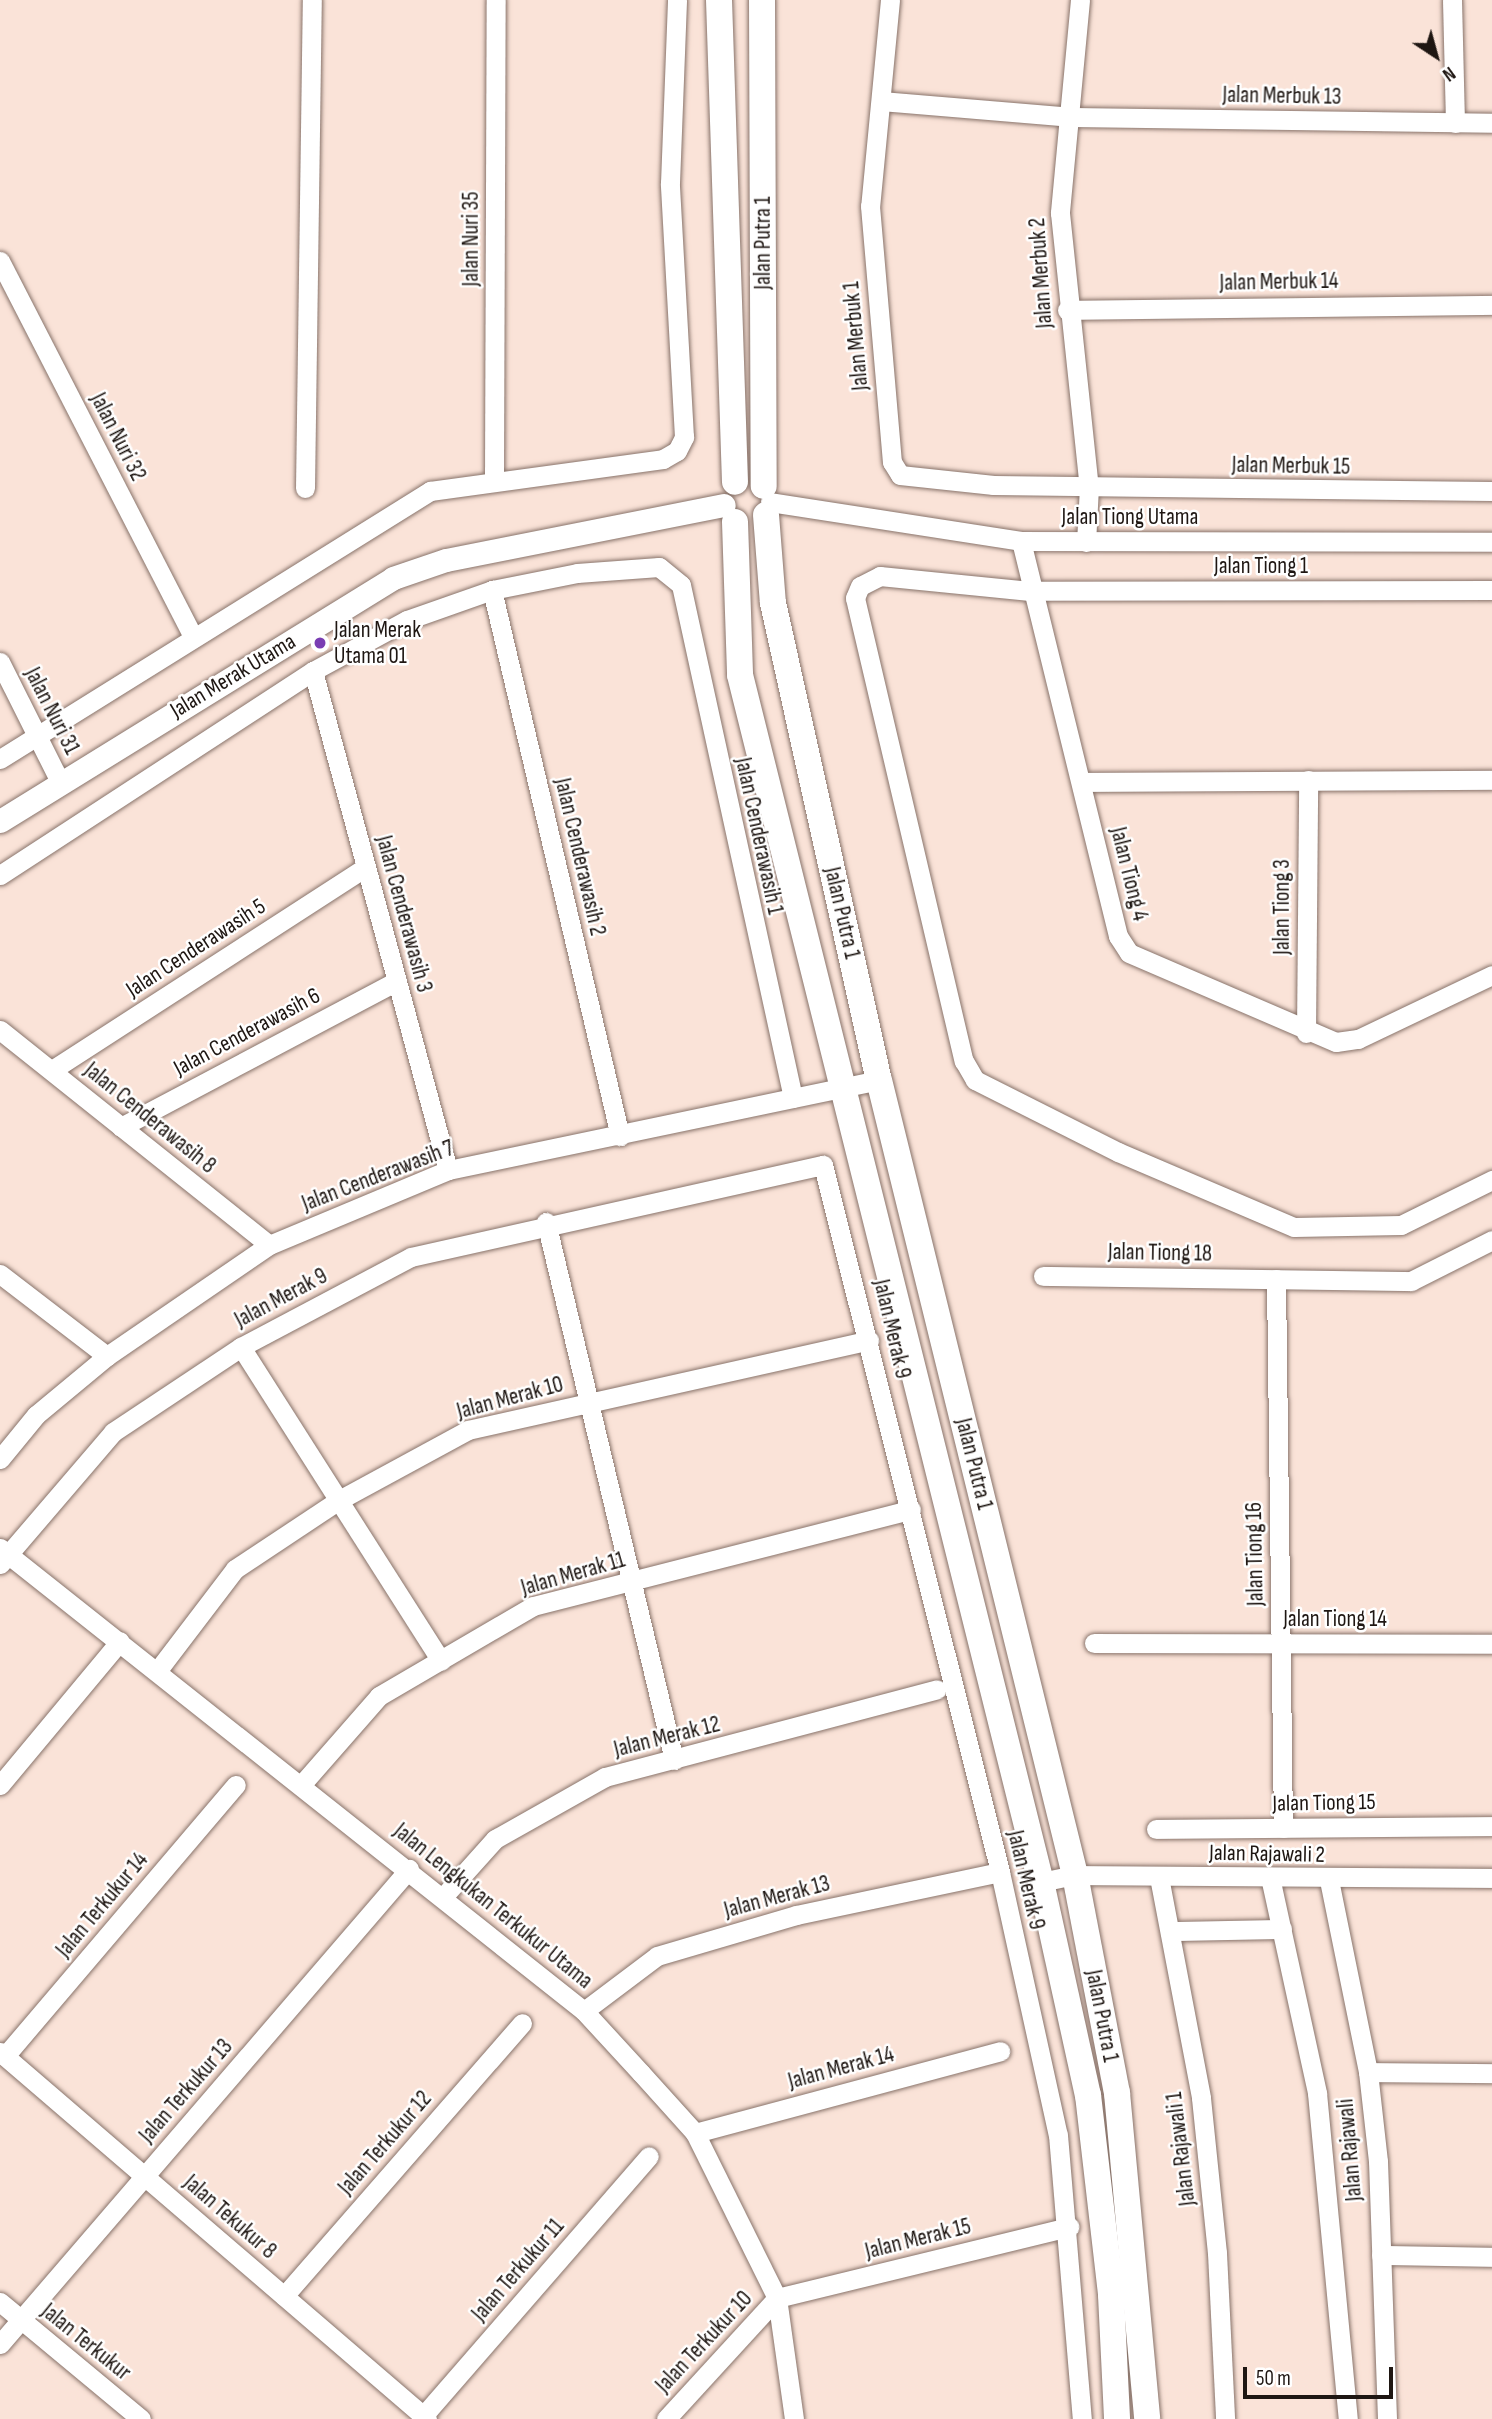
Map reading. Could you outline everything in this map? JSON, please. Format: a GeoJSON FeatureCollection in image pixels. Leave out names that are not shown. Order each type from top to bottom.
{"type":"FeatureCollection","features":[{"type":"Feature","properties":{"kind":"main road","name":"Jalan Putra 1"},"geometry":{"type":"LineString","coordinates":[[719,0],[732,503],[740,675],[1041,1882],[1088,2095],[1111,2295],[1117,2419]]}},
{"type":"Feature","properties":{"kind":"main road","name":"Jalan Putra 1"},"geometry":{"type":"LineString","coordinates":[[762,0],[767,501],[773,603],[879,1080],[1075,1875],[1117,2093],[1147,2419]]}},
{"type":"Feature","properties":{"kind":"main road"},"geometry":{"type":"LineString","coordinates":[[767,501],[746,525],[732,503],[767,501]]}},
{"type":"Feature","properties":{"kind":"street"},"geometry":{"type":"LineString","coordinates":[[305,488],[312,0]]}},
{"type":"Feature","properties":{"kind":"street","name":"Jalan Nuri 35"},"geometry":{"type":"LineString","coordinates":[[494,478],[496,0]]}},
{"type":"Feature","properties":{"kind":"street"},"geometry":{"type":"LineString","coordinates":[[0,759],[193,636],[430,491],[494,478],[663,459],[684,438],[670,183],[677,0]]}},
{"type":"Feature","properties":{"kind":"street","name":"Jalan Merbuk 1"},"geometry":{"type":"LineString","coordinates":[[890,0],[870,206],[892,462],[911,481],[1089,488]]}},
{"type":"Feature","properties":{"kind":"street","name":"Jalan Merbuk 2"},"geometry":{"type":"LineString","coordinates":[[1080,0],[1072,117],[1060,213],[1067,310],[1089,488],[1086,542]]}},
{"type":"Feature","properties":{"kind":"street"},"geometry":{"type":"LineString","coordinates":[[1452,0],[1455,122]]}},
{"type":"Feature","properties":{"kind":"street","name":"Jalan Merbuk 13"},"geometry":{"type":"LineString","coordinates":[[881,101],[1072,117],[1492,122]]}},
{"type":"Feature","properties":{"kind":"street","name":"Jalan Nuri 32"},"geometry":{"type":"LineString","coordinates":[[0,261],[193,636]]}},
{"type":"Feature","properties":{"kind":"street","name":"Jalan Merbuk 14"},"geometry":{"type":"LineString","coordinates":[[1067,310],[1492,305]]}},
{"type":"Feature","properties":{"kind":"street","name":"Jalan Merbuk 15"},"geometry":{"type":"LineString","coordinates":[[1089,488],[1492,491]]}},
{"type":"Feature","properties":{"kind":"street","name":"Jalan Tiong Utama"},"geometry":{"type":"LineString","coordinates":[[767,501],[1021,541],[1492,542]]}},
{"type":"Feature","properties":{"kind":"street","name":"Jalan Merak Utama"},"geometry":{"type":"LineString","coordinates":[[0,821],[393,578],[446,560],[732,503]]}},
{"type":"Feature","properties":{"kind":"street","name":"Jalan Tiong 4"},"geometry":{"type":"LineString","coordinates":[[1021,541],[1030,590],[1081,782],[1118,936],[1129,953],[1306,1033],[1335,1042],[1358,1039],[1492,975]]}},
{"type":"Feature","properties":{"kind":"street","name":"Jalan Cenderawasih 1"},"geometry":{"type":"LineString","coordinates":[[492,590],[577,573],[659,567],[681,585],[793,1098]]}},
{"type":"Feature","properties":{"kind":"street","name":"Jalan Tiong 1"},"geometry":{"type":"LineString","coordinates":[[1492,590],[1030,590],[880,576],[860,586],[855,598],[968,1071],[985,1087],[1118,1152],[1294,1227],[1401,1225],[1492,1180]]}},
{"type":"Feature","properties":{"kind":"street"},"geometry":{"type":"LineString","coordinates":[[0,875],[313,671],[407,620],[492,590]]}},
{"type":"Feature","properties":{"kind":"street","name":"Jalan Cenderawasih 2"},"geometry":{"type":"LineString","coordinates":[[492,590],[620,1136]]}},
{"type":"Feature","properties":{"kind":"street","name":"Jalan Nuri 31"},"geometry":{"type":"LineString","coordinates":[[0,662],[60,782]]}},
{"type":"Feature","properties":{"kind":"street","name":"Jalan Cenderawasih 3"},"geometry":{"type":"LineString","coordinates":[[313,671],[448,1170]]}},
{"type":"Feature","properties":{"kind":"street","name":"Jalan Tiong 3"},"geometry":{"type":"LineString","coordinates":[[1306,1033],[1308,780]]}},
{"type":"Feature","properties":{"kind":"street"},"geometry":{"type":"LineString","coordinates":[[1081,782],[1492,780]]}},
{"type":"Feature","properties":{"kind":"street","name":"Jalan Cenderawasih 5"},"geometry":{"type":"LineString","coordinates":[[52,1070],[366,867]]}},
{"type":"Feature","properties":{"kind":"street","name":"Jalan Cenderawasih 6"},"geometry":{"type":"LineString","coordinates":[[121,1126],[397,981]]}},
{"type":"Feature","properties":{"kind":"street","name":"Jalan Cenderawasih 8"},"geometry":{"type":"LineString","coordinates":[[0,1030],[269,1245]]}},
{"type":"Feature","properties":{"kind":"street","name":"Jalan Cenderawasih 7"},"geometry":{"type":"LineString","coordinates":[[0,1459],[36,1415],[107,1356],[269,1245],[448,1170],[879,1080]]}},
{"type":"Feature","properties":{"kind":"street","name":"Jalan Merak 9"},"geometry":{"type":"LineString","coordinates":[[3,1555],[113,1432],[241,1347],[411,1257],[546,1222],[818,1163],[830,1174],[1000,1872],[1058,2136],[1069,2227],[1082,2419]]}},
{"type":"Feature","properties":{"kind":"street"},"geometry":{"type":"LineString","coordinates":[[546,1222],[674,1760]]}},
{"type":"Feature","properties":{"kind":"street","name":"Jalan Tiong 18"},"geometry":{"type":"LineString","coordinates":[[1043,1276],[1411,1281],[1492,1240]]}},
{"type":"Feature","properties":{"kind":"street"},"geometry":{"type":"LineString","coordinates":[[0,1274],[107,1356]]}},
{"type":"Feature","properties":{"kind":"street","name":"Jalan Tiong 16"},"geometry":{"type":"LineString","coordinates":[[1276,1279],[1283,1828]]}},
{"type":"Feature","properties":{"kind":"street","name":"Jalan Merak 10"},"geometry":{"type":"LineString","coordinates":[[158,1670],[235,1569],[339,1500],[468,1430],[869,1340]]}},
{"type":"Feature","properties":{"kind":"street"},"geometry":{"type":"LineString","coordinates":[[241,1347],[441,1661]]}},
{"type":"Feature","properties":{"kind":"street","name":"Jalan Merak 11"},"geometry":{"type":"LineString","coordinates":[[302,1784],[379,1696],[533,1606],[911,1510]]}},
{"type":"Feature","properties":{"kind":"street","name":"Jalan Lengkukan Terkukur Utama"},"geometry":{"type":"LineString","coordinates":[[3,1555],[158,1670],[410,1869],[584,2011],[695,2133],[777,2298],[794,2419]]}},
{"type":"Feature","properties":{"kind":"street"},"geometry":{"type":"LineString","coordinates":[[0,1784],[120,1641]]}},
{"type":"Feature","properties":{"kind":"street","name":"Jalan Tiong 14"},"geometry":{"type":"LineString","coordinates":[[1094,1643],[1492,1644]]}},
{"type":"Feature","properties":{"kind":"street","name":"Jalan Merak 12"},"geometry":{"type":"LineString","coordinates":[[443,1897],[495,1839],[606,1777],[937,1689]]}},
{"type":"Feature","properties":{"kind":"street","name":"Jalan Terkukur 14"},"geometry":{"type":"LineString","coordinates":[[2,2054],[236,1785]]}},
{"type":"Feature","properties":{"kind":"street","name":"Jalan Tiong 15"},"geometry":{"type":"LineString","coordinates":[[1156,1829],[1492,1826]]}},
{"type":"Feature","properties":{"kind":"street","name":"Jalan Terkukur 13"},"geometry":{"type":"LineString","coordinates":[[0,2344],[410,1869]]}},
{"type":"Feature","properties":{"kind":"street","name":"Jalan Merak 13"},"geometry":{"type":"LineString","coordinates":[[584,2011],[657,1956],[796,1915],[1000,1872]]}},
{"type":"Feature","properties":{"kind":"street","name":"Jalan Rajawali 2"},"geometry":{"type":"LineString","coordinates":[[1041,1882],[1075,1875],[1329,1880],[1492,1878]]}},
{"type":"Feature","properties":{"kind":"street","name":"Jalan Rajawali 1"},"geometry":{"type":"LineString","coordinates":[[1159,1877],[1172,1931],[1203,2111],[1225,2419]]}},
{"type":"Feature","properties":{"kind":"street"},"geometry":{"type":"LineString","coordinates":[[1270,1877],[1317,2093],[1348,2419]]}},
{"type":"Feature","properties":{"kind":"street","name":"Jalan Rajawali"},"geometry":{"type":"LineString","coordinates":[[1329,1880],[1368,2072],[1381,2255],[1387,2419]]}},
{"type":"Feature","properties":{"kind":"street"},"geometry":{"type":"LineString","coordinates":[[1172,1931],[1282,1929]]}},
{"type":"Feature","properties":{"kind":"street","name":"Jalan Terkukur 12"},"geometry":{"type":"LineString","coordinates":[[284,2296],[522,2023]]}},
{"type":"Feature","properties":{"kind":"street","name":"Jalan Merak 14"},"geometry":{"type":"LineString","coordinates":[[695,2133],[1000,2051]]}},
{"type":"Feature","properties":{"kind":"street","name":"Jalan Tekukur 8"},"geometry":{"type":"LineString","coordinates":[[2,2054],[425,2417]]}},
{"type":"Feature","properties":{"kind":"street"},"geometry":{"type":"LineString","coordinates":[[1368,2072],[1492,2073]]}},
{"type":"Feature","properties":{"kind":"street","name":"Jalan Terkukur 11"},"geometry":{"type":"LineString","coordinates":[[425,2417],[649,2155]]}},
{"type":"Feature","properties":{"kind":"street","name":"Jalan Merak 15"},"geometry":{"type":"LineString","coordinates":[[777,2298],[1069,2227]]}},
{"type":"Feature","properties":{"kind":"street"},"geometry":{"type":"LineString","coordinates":[[1381,2255],[1492,2257]]}},
{"type":"Feature","properties":{"kind":"street","name":"Jalan Terkukur 10"},"geometry":{"type":"LineString","coordinates":[[666,2419],[777,2298]]}},
{"type":"Feature","properties":{"kind":"street","name":"Jalan Terkukur"},"geometry":{"type":"LineString","coordinates":[[0,2302],[141,2419]]}},
{"type":"Feature","properties":{"kind":"place","name":"Jalan Merak Utama 01"},"geometry":{"type":"Point","coordinates":[320,643]}}]}
